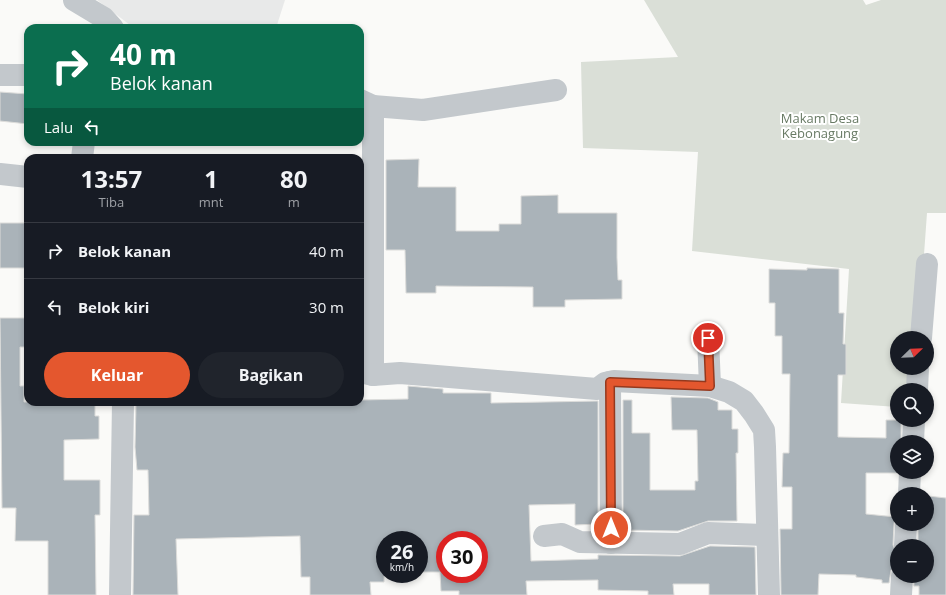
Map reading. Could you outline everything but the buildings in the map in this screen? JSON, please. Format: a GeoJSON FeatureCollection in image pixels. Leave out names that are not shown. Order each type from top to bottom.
{"type":"FeatureCollection","features":[{"type":"Feature","properties":{"kind":"street"},"geometry":{"type":"LineString","coordinates":[[74,0],[104,18],[109,24]]}},
{"type":"Feature","properties":{"kind":"street"},"geometry":{"type":"LineString","coordinates":[[0,75],[24,75]]}},
{"type":"Feature","properties":{"kind":"street"},"geometry":{"type":"LineString","coordinates":[[556,90],[423,110],[366,103],[366,373],[400,373],[597,389],[610,382],[710,386],[729,392],[744,401],[764,430],[769,595]]}},
{"type":"Feature","properties":{"kind":"street"},"geometry":{"type":"LineString","coordinates":[[0,174],[24,176]]}},
{"type":"Feature","properties":{"kind":"street"},"geometry":{"type":"LineString","coordinates":[[921,331],[926,264]]}},
{"type":"Feature","properties":{"kind":"street"},"geometry":{"type":"LineString","coordinates":[[708,338],[710,386]]}},
{"type":"Feature","properties":{"kind":"street"},"geometry":{"type":"LineString","coordinates":[[610,382],[611,543]]}},
{"type":"Feature","properties":{"kind":"street"},"geometry":{"type":"LineString","coordinates":[[120,595],[123,406]]}},
{"type":"Feature","properties":{"kind":"street"},"geometry":{"type":"LineString","coordinates":[[544,536],[562,534],[580,542],[680,544],[708,533],[767,535]]}},
{"type":"Feature","properties":{"kind":"street"},"geometry":{"type":"LineString","coordinates":[[901,595],[902,583]]}},
{"type":"Feature","properties":{"kind":"shaded area"},"geometry":{"type":"Polygon","coordinates":[[[97,0],[285,0],[277,24],[129,24],[97,0]]]}},
{"type":"Feature","properties":{"kind":"green space","name":"Makam Desa Kebonagung"},"geometry":{"type":"Polygon","coordinates":[[[644,0],[863,0],[866,5],[881,0],[946,0],[946,213],[927,213],[919,331],[890,331],[890,375],[915,375],[915,383],[890,383],[890,406],[841,403],[849,269],[692,251],[698,152],[583,148],[581,62],[678,57],[644,0]]]}},
{"type":"Feature","properties":{"kind":"route"},"geometry":{"type":"LineString","coordinates":[[611,528],[610,382],[710,386],[708,338]]}}]}
